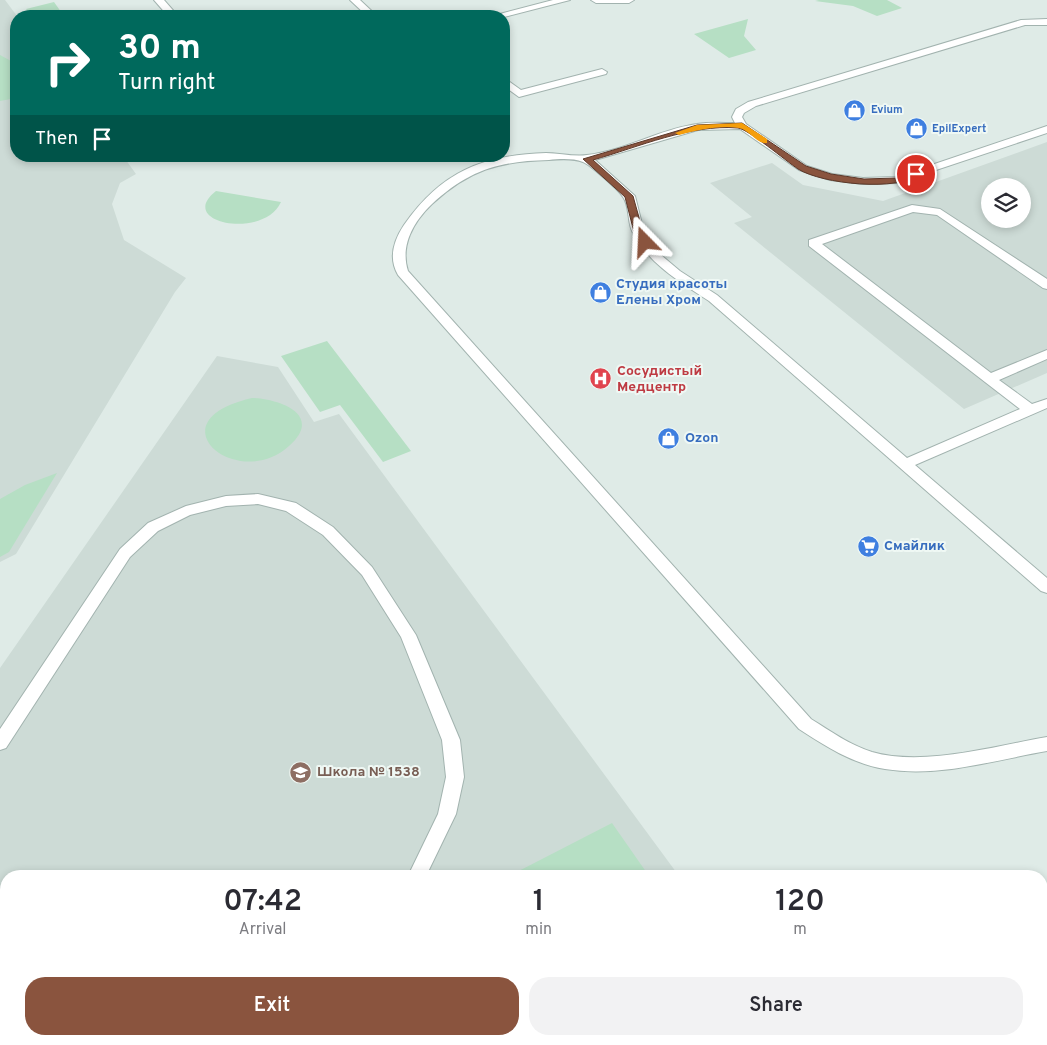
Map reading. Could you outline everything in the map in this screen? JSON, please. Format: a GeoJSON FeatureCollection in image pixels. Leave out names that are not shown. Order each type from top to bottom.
{"type":"FeatureCollection","features":[{"type":"Feature","properties":{"kind":"lane"},"geometry":{"type":"LineString","coordinates":[[159,0],[168,10]]}},
{"type":"Feature","properties":{"kind":"lane"},"geometry":{"type":"LineString","coordinates":[[355,0],[366,10]]}},
{"type":"Feature","properties":{"kind":"lane"},"geometry":{"type":"LineString","coordinates":[[510,13],[565,0]]}},
{"type":"Feature","properties":{"kind":"lane"},"geometry":{"type":"LineString","coordinates":[[596,0],[629,0]]}},
{"type":"Feature","properties":{"kind":"lane"},"geometry":{"type":"LineString","coordinates":[[1047,22],[1024,22],[752,104],[740,111],[737,117],[742,126],[803,168],[830,177],[864,181],[897,180],[1047,129]]}},
{"type":"Feature","properties":{"kind":"lane"},"geometry":{"type":"LineString","coordinates":[[510,86],[519,94],[602,72]]}},
{"type":"Feature","properties":{"kind":"lane"},"geometry":{"type":"LineString","coordinates":[[510,160],[525,157],[561,156],[587,159],[697,127],[742,126]]}},
{"type":"Feature","properties":{"kind":"lane"},"geometry":{"type":"LineString","coordinates":[[587,159],[629,196],[638,232],[651,252],[676,274],[713,298],[1047,587]]}},
{"type":"Feature","properties":{"kind":"lane"},"geometry":{"type":"LineString","coordinates":[[501,162],[481,166],[448,183],[422,206],[402,238],[398,258],[402,272],[805,724],[839,746],[884,762],[926,763],[1047,744]]}},
{"type":"Feature","properties":{"kind":"lane"},"geometry":{"type":"LineString","coordinates":[[1030,410],[813,243],[912,208],[940,212],[1047,285]]}},
{"type":"Feature","properties":{"kind":"lane"},"geometry":{"type":"LineString","coordinates":[[989,379],[1047,354]]}},
{"type":"Feature","properties":{"kind":"lane"},"geometry":{"type":"LineString","coordinates":[[905,464],[1047,403]]}},
{"type":"Feature","properties":{"kind":"lane"},"geometry":{"type":"LineString","coordinates":[[0,743],[125,553],[153,527],[186,511],[226,501],[258,499],[291,507],[328,531],[367,571],[408,635],[451,740],[455,777],[447,814],[420,870]]}},
{"type":"Feature","properties":{"kind":"shaded area"},"geometry":{"type":"Polygon","coordinates":[[[0,0],[5,0],[12,10],[10,10],[10,162],[127,162],[136,174],[120,183],[112,204],[124,240],[186,278],[175,292],[16,554],[0,562],[0,0]]]}},
{"type":"Feature","properties":{"kind":"shaded area"},"geometry":{"type":"Polygon","coordinates":[[[1047,142],[1047,373],[964,409],[734,223],[752,217],[710,183],[772,163],[803,185],[883,201],[1047,142]]]}},
{"type":"Feature","properties":{"kind":"shaded area","name":"Школа № 1538"},"geometry":{"type":"Polygon","coordinates":[[[217,356],[278,367],[314,422],[339,414],[675,870],[0,870],[0,668],[217,356]]]}},
{"type":"Feature","properties":{"kind":"green space"},"geometry":{"type":"Polygon","coordinates":[[[887,0],[902,8],[877,16],[853,6],[815,1],[887,0]]]}},
{"type":"Feature","properties":{"kind":"green space"},"geometry":{"type":"Polygon","coordinates":[[[54,2],[60,10],[27,10],[54,2]]]}},
{"type":"Feature","properties":{"kind":"green space"},"geometry":{"type":"Polygon","coordinates":[[[748,19],[744,36],[756,50],[729,58],[694,34],[748,19]]]}},
{"type":"Feature","properties":{"kind":"green space"},"geometry":{"type":"Polygon","coordinates":[[[0,55],[10,60],[10,99],[0,101],[0,55]]]}},
{"type":"Feature","properties":{"kind":"green space"},"geometry":{"type":"Polygon","coordinates":[[[216,191],[281,202],[272,214],[258,221],[242,224],[227,223],[214,219],[206,212],[206,202],[216,191]]]}},
{"type":"Feature","properties":{"kind":"green space"},"geometry":{"type":"Polygon","coordinates":[[[327,341],[411,451],[383,462],[340,405],[320,412],[281,356],[327,341]]]}},
{"type":"Feature","properties":{"kind":"green space"},"geometry":{"type":"Polygon","coordinates":[[[252,398],[285,405],[294,411],[300,417],[302,426],[299,435],[289,446],[268,458],[247,462],[228,458],[213,448],[206,436],[208,422],[222,409],[252,398]]]}},
{"type":"Feature","properties":{"kind":"green space"},"geometry":{"type":"Polygon","coordinates":[[[57,473],[9,552],[0,557],[0,499],[25,485],[57,473]]]}},
{"type":"Feature","properties":{"kind":"green space"},"geometry":{"type":"Polygon","coordinates":[[[612,823],[645,870],[521,870],[612,823]]]}},
{"type":"Feature","properties":{"kind":"slow traffic"},"geometry":{"type":"LineString","coordinates":[[679,133],[697,127],[742,126],[764,141]]}},
{"type":"Feature","properties":{"kind":"place","name":"Evium"},"geometry":{"type":"Point","coordinates":[855,110]}},
{"type":"Feature","properties":{"kind":"place","name":"EpilExpert"},"geometry":{"type":"Point","coordinates":[916,129]}},
{"type":"Feature","properties":{"kind":"place","name":"Студия красоты Елены Хром"},"geometry":{"type":"Point","coordinates":[600,292]}},
{"type":"Feature","properties":{"kind":"place","name":"Сосудистый Медцентр"},"geometry":{"type":"Point","coordinates":[601,379]}},
{"type":"Feature","properties":{"kind":"place","name":"Ozon"},"geometry":{"type":"Point","coordinates":[669,438]}},
{"type":"Feature","properties":{"kind":"place","name":"Смайлик"},"geometry":{"type":"Point","coordinates":[868,546]}},
{"type":"Feature","properties":{"kind":"place","name":"Школа № 1538"},"geometry":{"type":"Point","coordinates":[301,772]}},
{"type":"Feature","properties":{"kind":"route"},"geometry":{"type":"LineString","coordinates":[[645,242],[638,232],[636,216],[629,196],[587,159],[697,127],[742,126],[803,168],[830,177],[864,181],[897,180],[916,174]]}}]}
